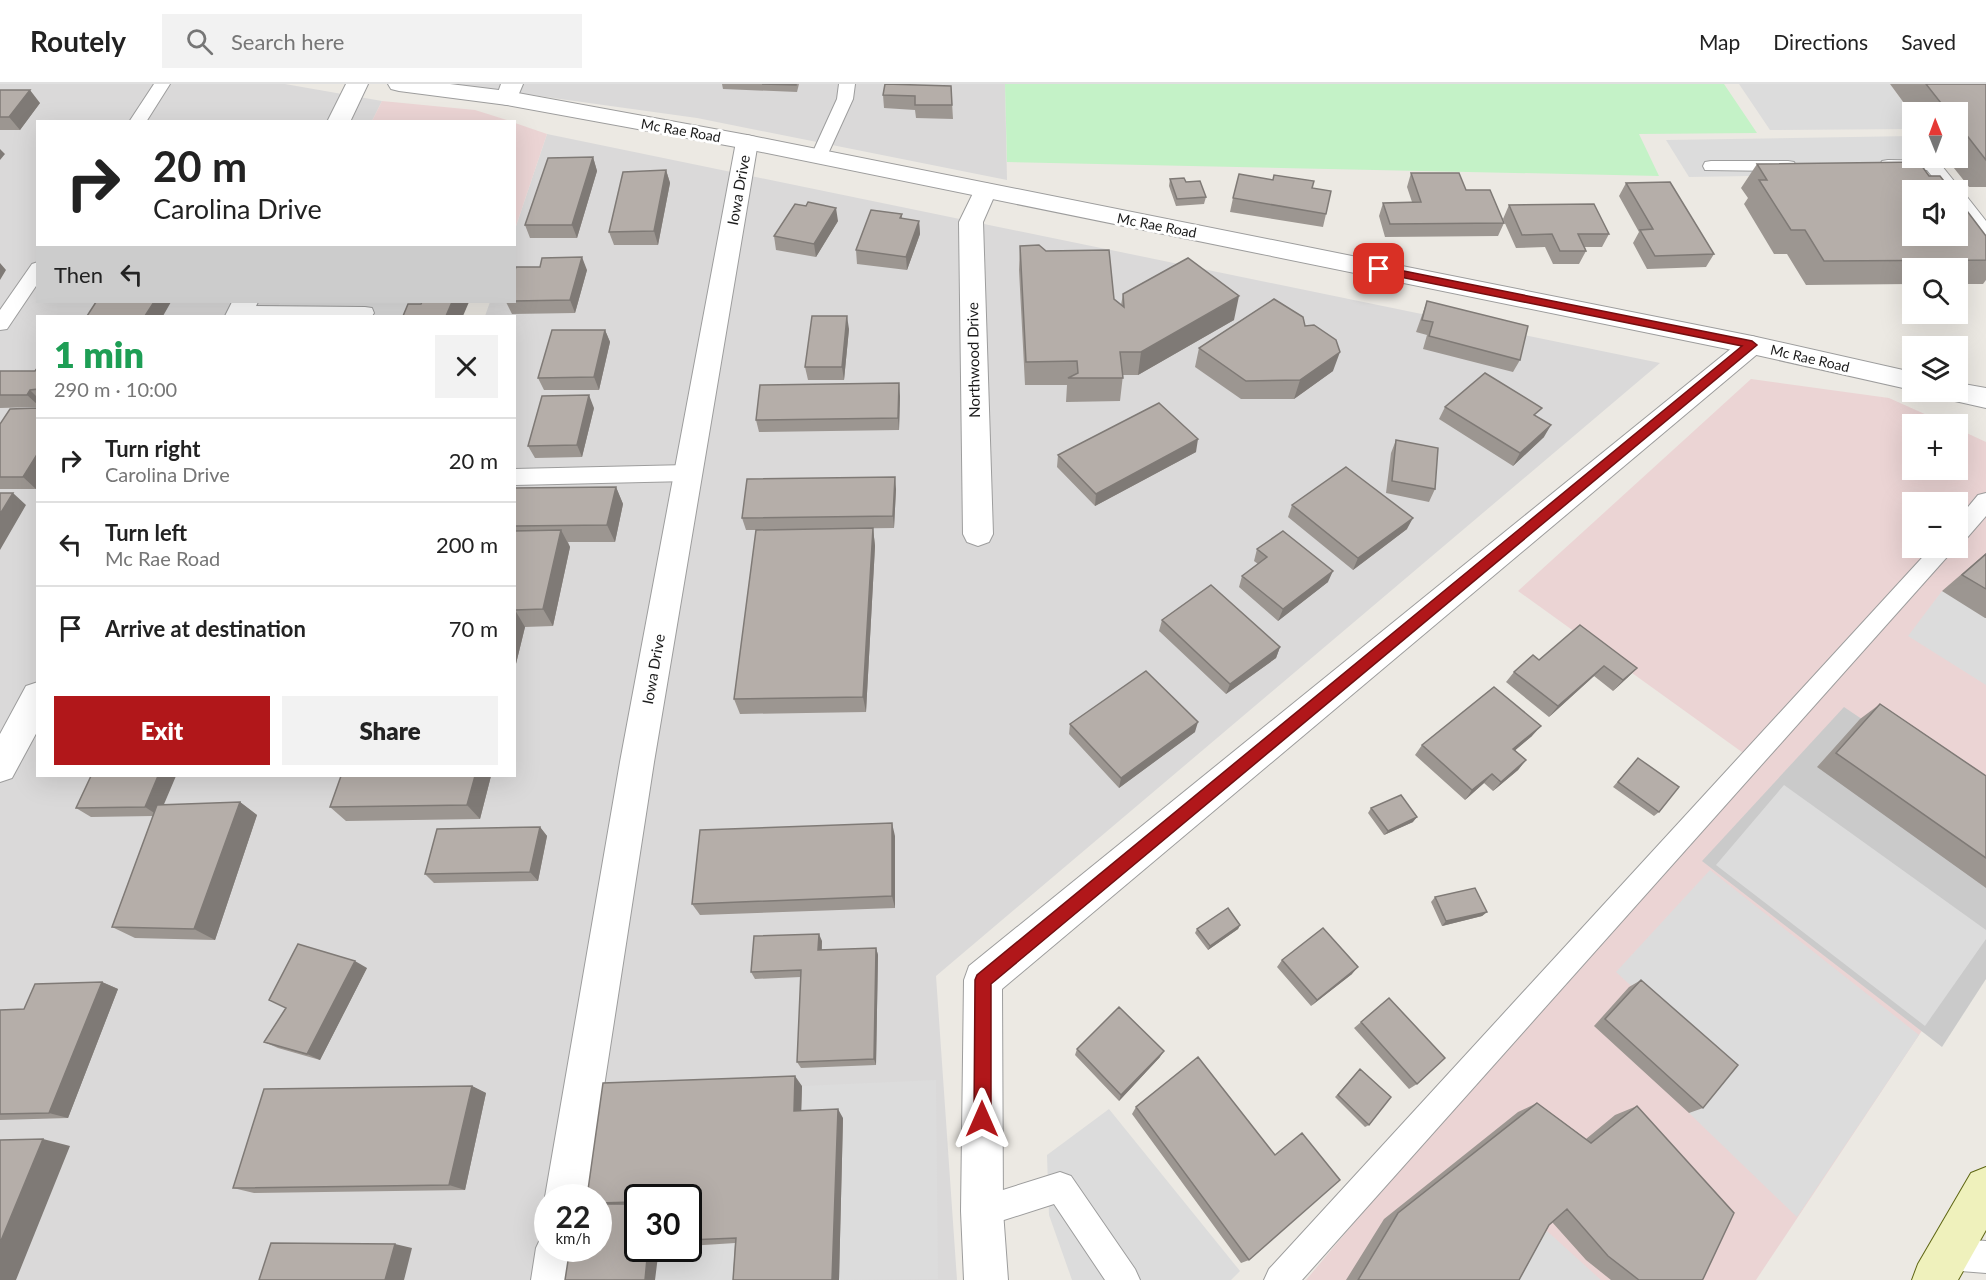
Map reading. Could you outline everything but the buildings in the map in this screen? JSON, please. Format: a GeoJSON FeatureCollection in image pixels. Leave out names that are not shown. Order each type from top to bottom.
{"type":"FeatureCollection","features":[{"type":"Feature","properties":{"kind":"main road"},"geometry":{"type":"LineString","coordinates":[[1956,1264],[1986,1188]]}},
{"type":"Feature","properties":{"kind":"street"},"geometry":{"type":"LineString","coordinates":[[339,120],[357,84]]}},
{"type":"Feature","properties":{"kind":"street","name":"Mc Rae Road"},"geometry":{"type":"LineString","coordinates":[[399,84],[509,91],[747,142],[1752,345],[1902,379]]}},
{"type":"Feature","properties":{"kind":"street","name":"Iowa Drive"},"geometry":{"type":"LineString","coordinates":[[568,1184],[637,762],[747,142]]}},
{"type":"Feature","properties":{"kind":"street","name":"Northwood Drive"},"geometry":{"type":"LineString","coordinates":[[978,534],[971,222],[985,190]]}},
{"type":"Feature","properties":{"kind":"street"},"geometry":{"type":"LineString","coordinates":[[986,1280],[982,1211],[983,980],[1752,345]]}},
{"type":"Feature","properties":{"kind":"street"},"geometry":{"type":"LineString","coordinates":[[1968,394],[1986,398]]}},
{"type":"Feature","properties":{"kind":"street"},"geometry":{"type":"LineString","coordinates":[[0,767],[36,700]]}},
{"type":"Feature","properties":{"kind":"street"},"geometry":{"type":"LineString","coordinates":[[553,1280],[556,1262]]}},
{"type":"Feature","properties":{"kind":"lane"},"geometry":{"type":"LineString","coordinates":[[138,120],[162,84]]}},
{"type":"Feature","properties":{"kind":"lane"},"geometry":{"type":"LineString","coordinates":[[819,156],[845,99],[847,84]]}},
{"type":"Feature","properties":{"kind":"lane"},"geometry":{"type":"LineString","coordinates":[[1711,166],[1804,165]]}},
{"type":"Feature","properties":{"kind":"lane"},"geometry":{"type":"LineString","coordinates":[[1874,165],[1932,165],[1944,180]]}},
{"type":"Feature","properties":{"kind":"lane"},"geometry":{"type":"LineString","coordinates":[[1968,210],[1986,233]]}},
{"type":"Feature","properties":{"kind":"lane"},"geometry":{"type":"LineString","coordinates":[[0,324],[36,271]]}},
{"type":"Feature","properties":{"kind":"lane"},"geometry":{"type":"LineString","coordinates":[[241,310],[366,310]]}},
{"type":"Feature","properties":{"kind":"lane"},"geometry":{"type":"LineString","coordinates":[[516,477],[688,473]]}},
{"type":"Feature","properties":{"kind":"lane"},"geometry":{"type":"LineString","coordinates":[[1968,522],[1986,501]]}},
{"type":"Feature","properties":{"kind":"lane"},"geometry":{"type":"LineString","coordinates":[[1280,1280],[1935,558]]}},
{"type":"Feature","properties":{"kind":"lane"},"geometry":{"type":"LineString","coordinates":[[982,1211],[1060,1187],[1124,1280]]}},
{"type":"Feature","properties":{"kind":"shaded area"},"geometry":{"type":"Polygon","coordinates":[[[0,84],[285,84],[382,101],[372,120],[36,120],[36,303],[280,303],[274,315],[36,315],[36,777],[516,777],[516,315],[485,315],[490,303],[516,303],[516,226],[547,134],[1660,363],[936,976],[957,1280],[0,1280],[0,84]]]}},
{"type":"Feature","properties":{"kind":"shaded area"},"geometry":{"type":"Polygon","coordinates":[[[453,84],[1005,84],[1007,180],[697,118],[453,84]]]}},
{"type":"Feature","properties":{"kind":"shaded area"},"geometry":{"type":"Polygon","coordinates":[[[1739,84],[1890,84],[1903,102],[1902,129],[1770,130],[1739,84]]]}},
{"type":"Feature","properties":{"kind":"shaded area"},"geometry":{"type":"Polygon","coordinates":[[[382,101],[475,110],[507,120],[372,120],[382,101]]]}},
{"type":"Feature","properties":{"kind":"shaded area"},"geometry":{"type":"Polygon","coordinates":[[[516,124],[547,134],[516,226],[516,124]]]}},
{"type":"Feature","properties":{"kind":"shaded area"},"geometry":{"type":"Polygon","coordinates":[[[1902,136],[1902,168],[1924,168],[1920,173],[1689,177],[1666,140],[1902,136]]]}},
{"type":"Feature","properties":{"kind":"shaded area"},"geometry":{"type":"Polygon","coordinates":[[[280,303],[425,303],[424,315],[274,315],[280,303]]]}},
{"type":"Feature","properties":{"kind":"shaded area"},"geometry":{"type":"Polygon","coordinates":[[[1751,379],[1889,398],[1925,414],[1902,414],[1902,480],[1968,480],[1968,434],[1986,442],[1986,939],[1925,1026],[1756,1280],[1306,1280],[1746,755],[1518,591],[1751,379]]]}},
{"type":"Feature","properties":{"kind":"shaded area"},"geometry":{"type":"Polygon","coordinates":[[[1942,591],[1986,614],[1986,685],[1908,636],[1942,591]]]}},
{"type":"Feature","properties":{"kind":"shaded area"},"geometry":{"type":"Polygon","coordinates":[[[1844,707],[1986,803],[1986,979],[1942,1047],[1702,861],[1844,707]]]}},
{"type":"Feature","properties":{"kind":"shaded area"},"geometry":{"type":"Polygon","coordinates":[[[1784,785],[1986,930],[1986,939],[1925,1026],[1716,865],[1784,785]]]}},
{"type":"Feature","properties":{"kind":"shaded area"},"geometry":{"type":"Polygon","coordinates":[[[1710,870],[1919,1035],[1797,1217],[1689,1113],[1724,1071],[1616,972],[1710,870]]]}},
{"type":"Feature","properties":{"kind":"shaded area"},"geometry":{"type":"Polygon","coordinates":[[[936,1080],[938,1279],[839,1280],[801,1120],[802,1086],[936,1080]]]}},
{"type":"Feature","properties":{"kind":"shaded area"},"geometry":{"type":"Polygon","coordinates":[[[1109,1109],[1240,1271],[1231,1280],[1072,1280],[1049,1215],[1047,1155],[1109,1109]]]}},
{"type":"Feature","properties":{"kind":"shaded area"},"geometry":{"type":"Polygon","coordinates":[[[1547,1231],[1601,1280],[1501,1280],[1547,1231]]]}},
{"type":"Feature","properties":{"kind":"shaded area"},"geometry":{"type":"Polygon","coordinates":[[[745,1243],[743,1280],[655,1280],[657,1262],[702,1262],[702,1246],[745,1243]]]}},
{"type":"Feature","properties":{"kind":"green space"},"geometry":{"type":"Polygon","coordinates":[[[1005,84],[1724,84],[1757,133],[1639,134],[1659,176],[1007,162],[1005,84]]]}},
{"type":"Feature","properties":{"kind":"route"},"geometry":{"type":"LineString","coordinates":[[982,1119],[983,980],[1752,345],[1379,269]]}}]}
